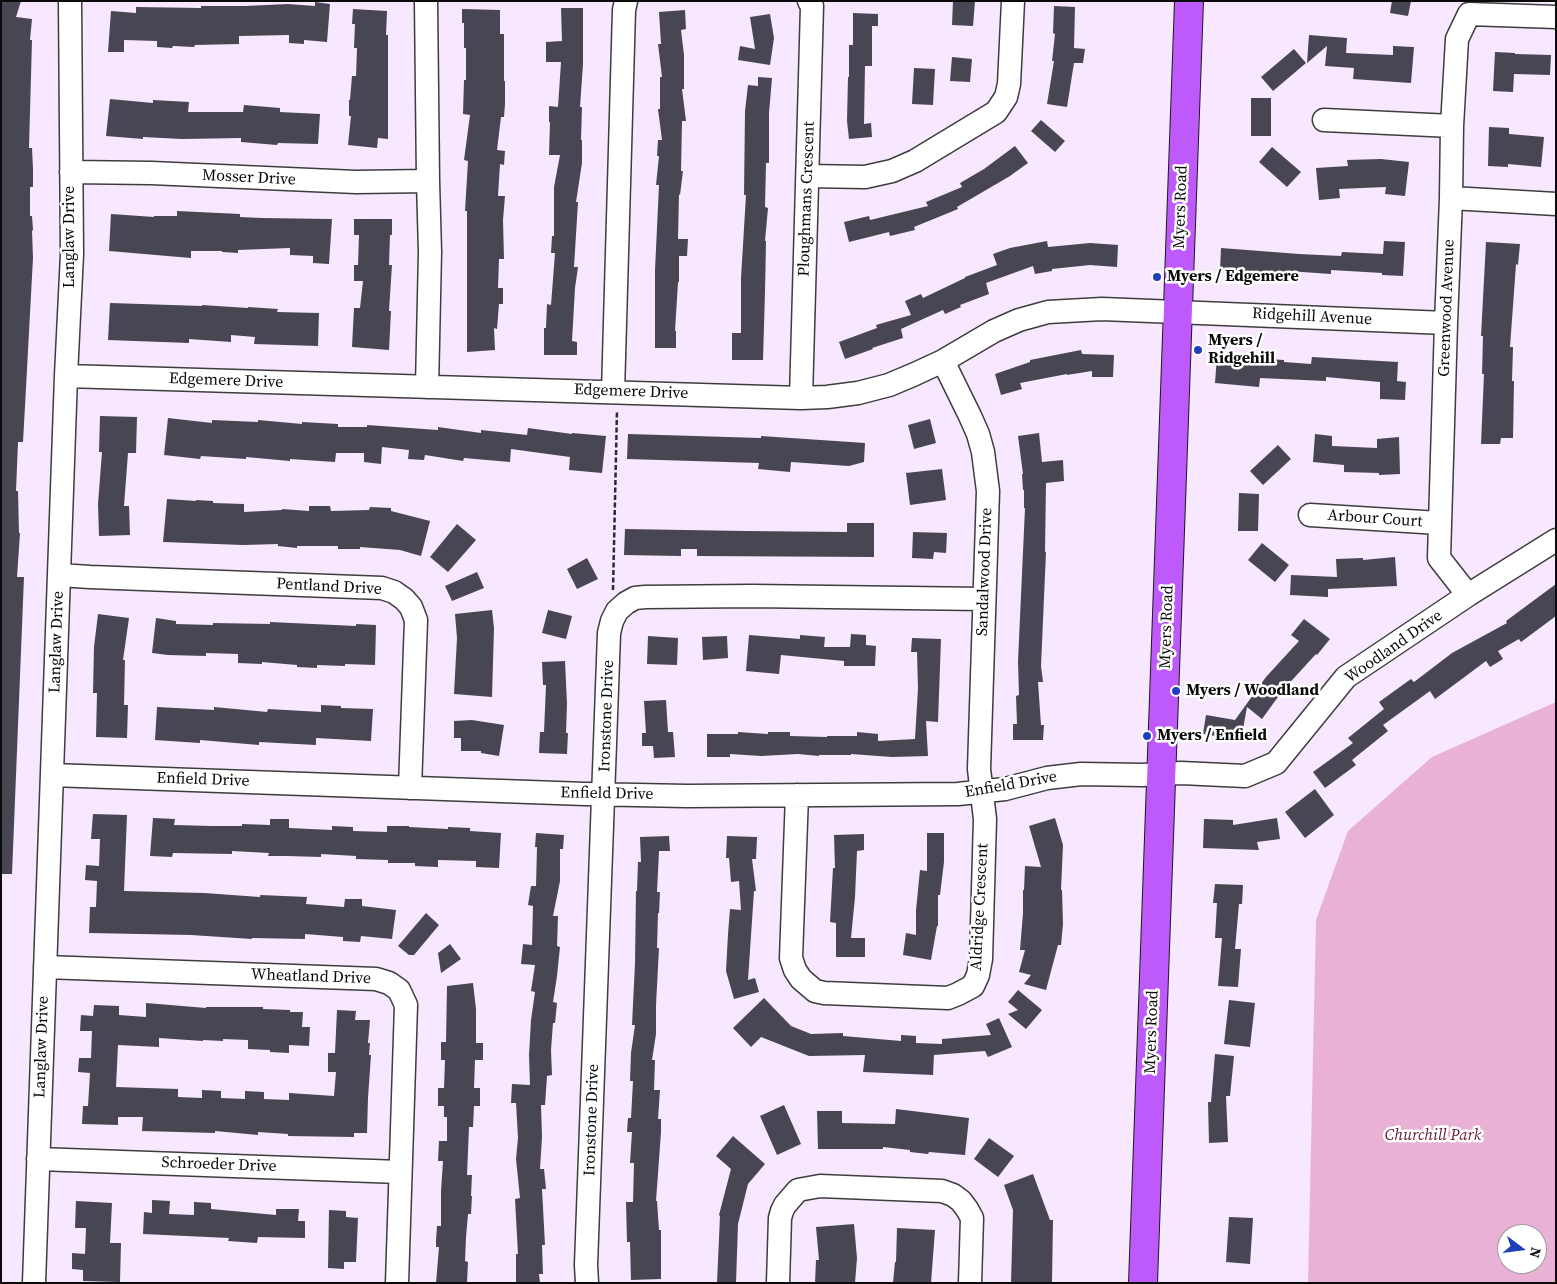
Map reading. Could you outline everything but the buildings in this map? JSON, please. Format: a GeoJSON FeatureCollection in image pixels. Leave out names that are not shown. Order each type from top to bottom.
{"type":"FeatureCollection","features":[{"type":"Feature","properties":{"kind":"main road","name":"Myers Road"},"geometry":{"type":"LineString","coordinates":[[1143,1283],[1189,1]]}},
{"type":"Feature","properties":{"kind":"street","name":"Langlaw Drive"},"geometry":{"type":"LineString","coordinates":[[34,1283],[72,254],[70,1]]}},
{"type":"Feature","properties":{"kind":"street"},"geometry":{"type":"LineString","coordinates":[[426,1],[430,252],[427,387]]}},
{"type":"Feature","properties":{"kind":"street"},"geometry":{"type":"LineString","coordinates":[[613,392],[624,10],[626,1]]}},
{"type":"Feature","properties":{"kind":"street","name":"Ploughmans Crescent"},"geometry":{"type":"LineString","coordinates":[[801,398],[812,6],[809,1]]}},
{"type":"Feature","properties":{"kind":"street"},"geometry":{"type":"LineString","coordinates":[[808,176],[865,177],[892,171],[915,161],[996,112],[1006,97],[1010,84],[1013,1]]}},
{"type":"Feature","properties":{"kind":"street","name":"Greenwood Avenue"},"geometry":{"type":"LineString","coordinates":[[1468,595],[1439,558],[1456,39],[1469,14],[1556,17]]}},
{"type":"Feature","properties":{"kind":"street"},"geometry":{"type":"LineString","coordinates":[[1324,120],[1452,126]]}},
{"type":"Feature","properties":{"kind":"street","name":"Mosser Drive"},"geometry":{"type":"LineString","coordinates":[[71,172],[150,173],[356,182],[428,181]]}},
{"type":"Feature","properties":{"kind":"street"},"geometry":{"type":"LineString","coordinates":[[1451,198],[1556,204]]}},
{"type":"Feature","properties":{"kind":"street","name":"Edgemere Drive"},"geometry":{"type":"LineString","coordinates":[[66,376],[801,398],[845,396],[872,390],[916,374],[994,331],[1019,320],[1048,312],[1092,309],[1178,312]]}},
{"type":"Feature","properties":{"kind":"street","name":"Ridgehill Avenue"},"geometry":{"type":"LineString","coordinates":[[1178,312],[1446,323]]}},
{"type":"Feature","properties":{"kind":"street","name":"Sandalwood Drive"},"geometry":{"type":"LineString","coordinates":[[942,361],[970,416],[984,452],[987,470],[988,499],[979,769],[982,792]]}},
{"type":"Feature","properties":{"kind":"street","name":"Arbour Court"},"geometry":{"type":"LineString","coordinates":[[1310,516],[1439,523]]}},
{"type":"Feature","properties":{"kind":"street","name":"Woodland Drive"},"geometry":{"type":"LineString","coordinates":[[1161,774],[1245,776],[1276,762],[1346,677],[1468,595],[1556,540]]}},
{"type":"Feature","properties":{"kind":"street","name":"Pentland Drive"},"geometry":{"type":"LineString","coordinates":[[59,575],[382,588],[394,592],[411,607],[416,620],[410,788]]}},
{"type":"Feature","properties":{"kind":"street"},"geometry":{"type":"LineString","coordinates":[[620,608],[634,598],[645,597],[752,596],[984,599]]}},
{"type":"Feature","properties":{"kind":"street","name":"Ironstone Drive"},"geometry":{"type":"LineString","coordinates":[[587,1283],[586,1266],[609,633],[612,621],[620,608]]}},
{"type":"Feature","properties":{"kind":"street","name":"Enfield Drive"},"geometry":{"type":"LineString","coordinates":[[52,775],[604,795],[797,795],[958,794],[1005,789],[1046,778],[1063,776],[1161,774]]}},
{"type":"Feature","properties":{"kind":"street","name":"Aldridge Crescent"},"geometry":{"type":"LineString","coordinates":[[797,795],[791,958],[794,970],[815,991],[824,993],[948,998],[973,986],[980,968],[985,819],[982,792]]}},
{"type":"Feature","properties":{"kind":"street","name":"Wheatland Drive"},"geometry":{"type":"LineString","coordinates":[[46,967],[376,979],[389,983],[399,990],[406,1005],[397,1283]]}},
{"type":"Feature","properties":{"kind":"street","name":"Schroeder Drive"},"geometry":{"type":"LineString","coordinates":[[38,1158],[400,1172]]}},
{"type":"Feature","properties":{"kind":"street"},"geometry":{"type":"LineString","coordinates":[[778,1283],[780,1218],[782,1211],[798,1190],[820,1186],[942,1191],[953,1195],[967,1208],[972,1218],[970,1283]]}},
{"type":"Feature","properties":{"kind":"path"},"geometry":{"type":"LineString","coordinates":[[613,392],[618,404],[613,588],[620,608]]}},
{"type":"Feature","properties":{"kind":"green space","name":"Churchill Park"},"geometry":{"type":"Polygon","coordinates":[[[1556,702],[1556,1283],[1308,1283],[1316,920],[1348,831],[1432,757],[1556,702]]]}},
{"type":"Feature","properties":{"kind":"place","name":"Myers / Edgemere"},"geometry":{"type":"Point","coordinates":[1157,277]}},
{"type":"Feature","properties":{"kind":"place","name":"Myers / Ridgehill"},"geometry":{"type":"Point","coordinates":[1198,350]}},
{"type":"Feature","properties":{"kind":"place","name":"Myers / Woodland"},"geometry":{"type":"Point","coordinates":[1176,691]}},
{"type":"Feature","properties":{"kind":"place","name":"Myers / Enfield"},"geometry":{"type":"Point","coordinates":[1147,736]}}]}
